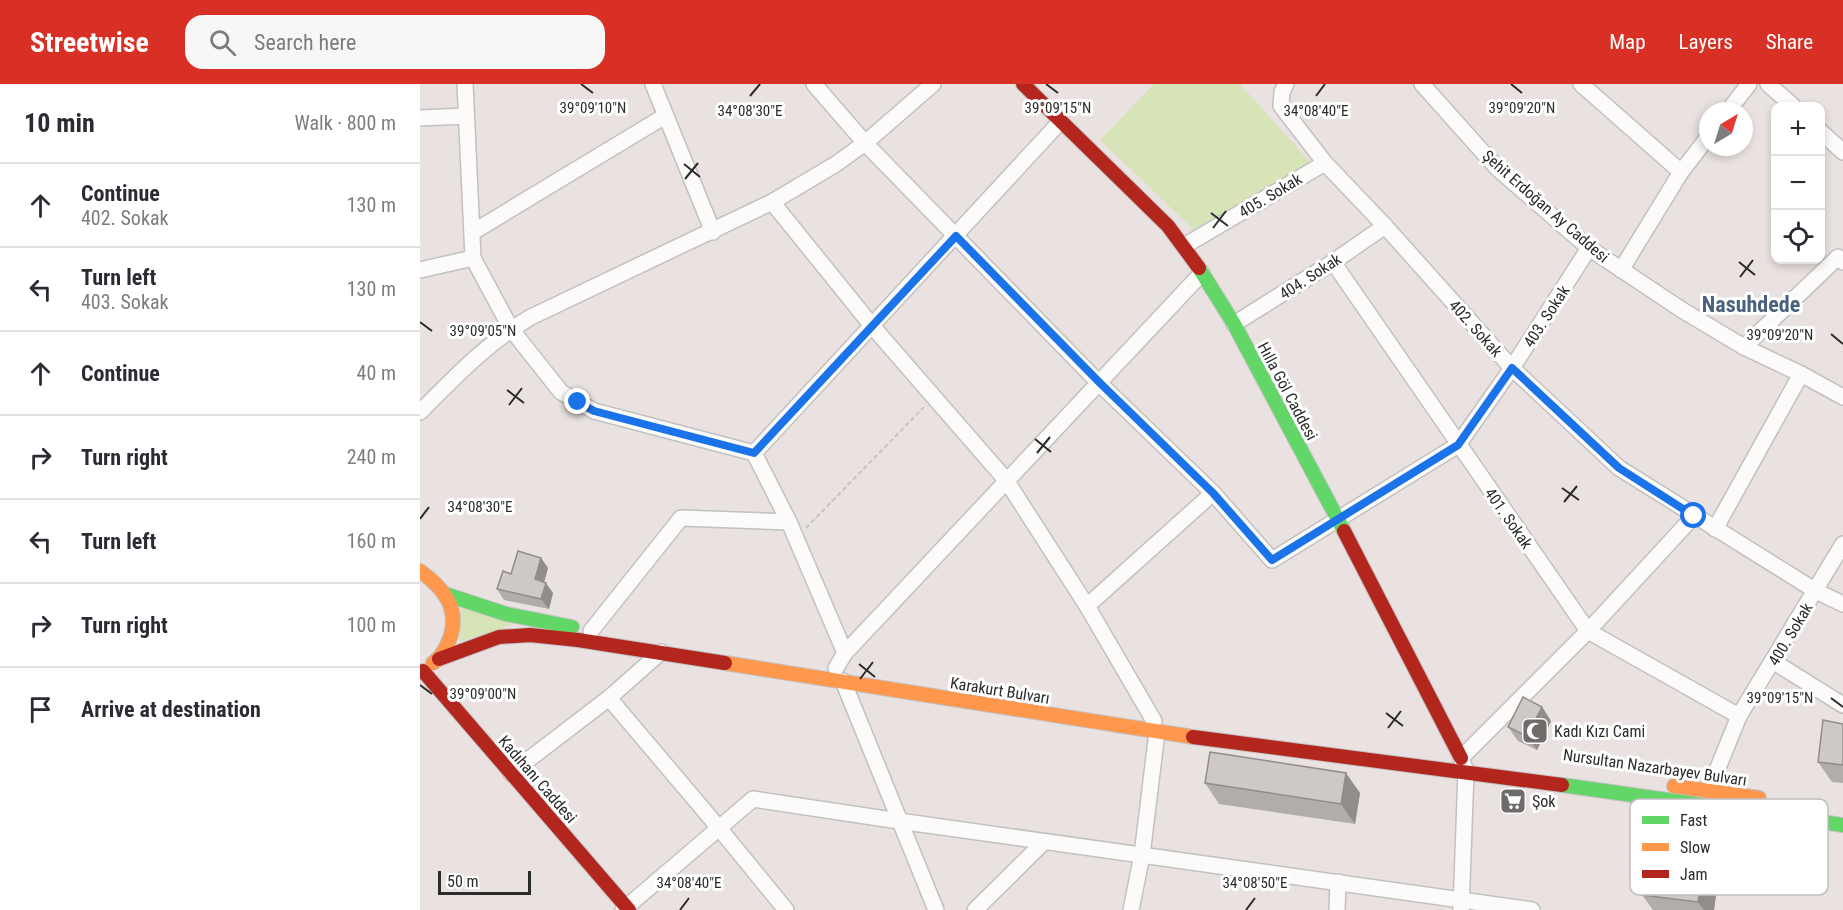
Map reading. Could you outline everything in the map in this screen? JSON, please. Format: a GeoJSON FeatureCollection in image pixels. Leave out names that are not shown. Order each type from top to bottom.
{"type":"FeatureCollection","features":[{"type":"Feature","properties":{"kind":"main road","name":"Hılla Göl Caddesi"},"geometry":{"type":"LineString","coordinates":[[1023,84],[1150,208],[1184,246],[1202,273],[1234,324],[1338,519],[1464,765]]}},
{"type":"Feature","properties":{"kind":"main road"},"geometry":{"type":"LineString","coordinates":[[420,571],[448,595],[454,615],[454,628],[439,659],[421,671]]}},
{"type":"Feature","properties":{"kind":"main road","name":"Karakurt Bulvarı"},"geometry":{"type":"LineString","coordinates":[[448,595],[506,614],[839,674],[1156,727],[1464,765]]}},
{"type":"Feature","properties":{"kind":"main road","name":"Karakurt Bulvarı"},"geometry":{"type":"LineString","coordinates":[[439,659],[499,637],[530,635],[839,674]]}},
{"type":"Feature","properties":{"kind":"main road","name":"Kadıhanı Caddesi"},"geometry":{"type":"LineString","coordinates":[[421,671],[511,772],[626,909]]}},
{"type":"Feature","properties":{"kind":"main road","name":"Nursultan Nazarbayev Bulvarı"},"geometry":{"type":"LineString","coordinates":[[1464,765],[1591,775]]}},
{"type":"Feature","properties":{"kind":"main road","name":"Nursultan Nazarbayev Bulvarı"},"geometry":{"type":"LineString","coordinates":[[1464,765],[1679,799]]}},
{"type":"Feature","properties":{"kind":"main road","name":"Nursultan Nazarbayev Bulvarı"},"geometry":{"type":"LineString","coordinates":[[1662,784],[1764,799]]}},
{"type":"Feature","properties":{"kind":"main road","name":"Nursultan Nazarbayev Bulvarı"},"geometry":{"type":"LineString","coordinates":[[1828,823],[1843,825]]}},
{"type":"Feature","properties":{"kind":"street"},"geometry":{"type":"LineString","coordinates":[[653,84],[713,232]]}},
{"type":"Feature","properties":{"kind":"street"},"geometry":{"type":"LineString","coordinates":[[814,84],[865,143],[1100,383],[1213,493],[1087,606]]}},
{"type":"Feature","properties":{"kind":"street"},"geometry":{"type":"LineString","coordinates":[[420,412],[480,353],[511,329],[531,317],[772,202],[836,164],[865,143],[933,84]]}},
{"type":"Feature","properties":{"kind":"street","name":"402. Sokak"},"geometry":{"type":"LineString","coordinates":[[1286,84],[1282,92],[1281,106],[1325,163],[1385,225],[1512,368],[1619,468],[1816,591],[1843,604]]}},
{"type":"Feature","properties":{"kind":"street","name":"Şehit Erdoğan Ay Caddesi"},"geometry":{"type":"LineString","coordinates":[[1422,84],[1497,168],[1589,248],[1744,347],[1843,397]]}},
{"type":"Feature","properties":{"kind":"street"},"geometry":{"type":"LineString","coordinates":[[1581,84],[1681,172]]}},
{"type":"Feature","properties":{"kind":"street"},"geometry":{"type":"LineString","coordinates":[[1735,102],[1749,84]]}},
{"type":"Feature","properties":{"kind":"street"},"geometry":{"type":"LineString","coordinates":[[1768,84],[1788,102]]}},
{"type":"Feature","properties":{"kind":"street"},"geometry":{"type":"LineString","coordinates":[[468,86],[466,116],[473,258],[511,329],[561,392],[594,411],[754,453],[789,522],[845,653]]}},
{"type":"Feature","properties":{"kind":"street"},"geometry":{"type":"LineString","coordinates":[[420,118],[466,116]]}},
{"type":"Feature","properties":{"kind":"street"},"geometry":{"type":"LineString","coordinates":[[473,232],[665,116]]}},
{"type":"Feature","properties":{"kind":"street"},"geometry":{"type":"LineString","coordinates":[[754,453],[873,327],[1060,122]]}},
{"type":"Feature","properties":{"kind":"street"},"geometry":{"type":"LineString","coordinates":[[1825,135],[1843,152]]}},
{"type":"Feature","properties":{"kind":"street"},"geometry":{"type":"LineString","coordinates":[[1621,270],[1681,172],[1699,149]]}},
{"type":"Feature","properties":{"kind":"street","name":"405. Sokak"},"geometry":{"type":"LineString","coordinates":[[1184,246],[1325,163]]}},
{"type":"Feature","properties":{"kind":"street"},"geometry":{"type":"LineString","coordinates":[[772,202],[873,327],[1006,480],[1087,606],[1156,727],[1142,855],[1131,910]]}},
{"type":"Feature","properties":{"kind":"street","name":"404. Sokak"},"geometry":{"type":"LineString","coordinates":[[1234,324],[1333,262],[1385,225]]}},
{"type":"Feature","properties":{"kind":"street","name":"403. Sokak"},"geometry":{"type":"LineString","coordinates":[[1213,493],[1272,560],[1458,445],[1512,368],[1589,248]]}},
{"type":"Feature","properties":{"kind":"street"},"geometry":{"type":"LineString","coordinates":[[1744,347],[1838,257],[1843,262]]}},
{"type":"Feature","properties":{"kind":"street"},"geometry":{"type":"LineString","coordinates":[[420,270],[473,258]]}},
{"type":"Feature","properties":{"kind":"street","name":"401. Sokak"},"geometry":{"type":"LineString","coordinates":[[1333,262],[1588,631],[1740,716]]}},
{"type":"Feature","properties":{"kind":"street"},"geometry":{"type":"LineString","coordinates":[[935,910],[839,674],[845,653],[1202,273]]}},
{"type":"Feature","properties":{"kind":"street"},"geometry":{"type":"LineString","coordinates":[[1715,529],[1801,374]]}},
{"type":"Feature","properties":{"kind":"street"},"geometry":{"type":"LineString","coordinates":[[1461,905],[1464,765],[1694,516]]}},
{"type":"Feature","properties":{"kind":"street"},"geometry":{"type":"LineString","coordinates":[[591,631],[681,518],[789,522]]}},
{"type":"Feature","properties":{"kind":"street","name":"400. Sokak"},"geometry":{"type":"LineString","coordinates":[[1709,790],[1740,716],[1843,544]]}},
{"type":"Feature","properties":{"kind":"street"},"geometry":{"type":"LineString","coordinates":[[511,772],[609,698],[661,652]]}},
{"type":"Feature","properties":{"kind":"street"},"geometry":{"type":"LineString","coordinates":[[1773,662],[1843,705]]}},
{"type":"Feature","properties":{"kind":"street"},"geometry":{"type":"LineString","coordinates":[[609,698],[786,910]]}},
{"type":"Feature","properties":{"kind":"street"},"geometry":{"type":"LineString","coordinates":[[626,909],[753,799],[1338,882],[1461,905],[1532,910]]}},
{"type":"Feature","properties":{"kind":"street"},"geometry":{"type":"LineString","coordinates":[[975,910],[1044,842]]}},
{"type":"Feature","properties":{"kind":"street"},"geometry":{"type":"LineString","coordinates":[[1338,882],[1338,910]]}},
{"type":"Feature","properties":{"kind":"path"},"geometry":{"type":"LineString","coordinates":[[796,538],[934,397]]}},
{"type":"Feature","properties":{"kind":"green space"},"geometry":{"type":"Polygon","coordinates":[[[1154,84],[1240,84],[1311,163],[1195,231],[1100,140],[1154,84]]]}},
{"type":"Feature","properties":{"kind":"green space"},"geometry":{"type":"Polygon","coordinates":[[[461,602],[513,625],[459,642],[461,602]]]}},
{"type":"Feature","properties":{"kind":"building"},"geometry":{"type":"Polygon","coordinates":[[[518,551],[541,558],[535,579],[546,583],[541,599],[497,589],[503,571],[511,574],[518,551]]]}},
{"type":"Feature","properties":{"kind":"building"},"geometry":{"type":"Polygon","coordinates":[[[1523,697],[1542,707],[1527,736],[1508,727],[1523,697]]]}},
{"type":"Feature","properties":{"kind":"building"},"geometry":{"type":"Polygon","coordinates":[[[1823,720],[1843,724],[1843,765],[1818,762],[1823,720]]]}},
{"type":"Feature","properties":{"kind":"building"},"geometry":{"type":"Polygon","coordinates":[[[1210,752],[1346,773],[1341,804],[1205,783],[1210,752]]]}},
{"type":"Feature","properties":{"kind":"building"},"geometry":{"type":"Polygon","coordinates":[[[1642,895],[1699,895],[1698,902],[1642,895]]]}},
{"type":"Feature","properties":{"kind":"traffic: fast"},"geometry":{"type":"LineString","coordinates":[[1199,268],[1234,324],[1344,531]]}},
{"type":"Feature","properties":{"kind":"traffic: fast"},"geometry":{"type":"LineString","coordinates":[[448,595],[506,614],[572,627]]}},
{"type":"Feature","properties":{"kind":"traffic: fast"},"geometry":{"type":"LineString","coordinates":[[1562,785],[1660,799]]}},
{"type":"Feature","properties":{"kind":"traffic: fast"},"geometry":{"type":"LineString","coordinates":[[1828,823],[1843,825]]}},
{"type":"Feature","properties":{"kind":"traffic: slow"},"geometry":{"type":"LineString","coordinates":[[420,571],[442,591],[451,606],[453,615],[448,643],[433,663]]}},
{"type":"Feature","properties":{"kind":"traffic: slow"},"geometry":{"type":"LineString","coordinates":[[725,663],[1193,737]]}},
{"type":"Feature","properties":{"kind":"traffic: slow"},"geometry":{"type":"LineString","coordinates":[[1674,786],[1759,798]]}},
{"type":"Feature","properties":{"kind":"traffic: jam"},"geometry":{"type":"LineString","coordinates":[[1023,84],[1168,226],[1199,268]]}},
{"type":"Feature","properties":{"kind":"traffic: jam"},"geometry":{"type":"LineString","coordinates":[[1344,531],[1461,758]]}},
{"type":"Feature","properties":{"kind":"traffic: jam"},"geometry":{"type":"LineString","coordinates":[[439,659],[499,637],[530,635],[578,640],[725,663]]}},
{"type":"Feature","properties":{"kind":"traffic: jam"},"geometry":{"type":"LineString","coordinates":[[423,671],[629,910]]}},
{"type":"Feature","properties":{"kind":"traffic: jam"},"geometry":{"type":"LineString","coordinates":[[1193,737],[1562,785]]}},
{"type":"Feature","properties":{"kind":"place","name":"Kadı Kızı Cami"},"geometry":{"type":"Point","coordinates":[1535,731]}},
{"type":"Feature","properties":{"kind":"place","name":"Şok"},"geometry":{"type":"Point","coordinates":[1513,801]}},
{"type":"Feature","properties":{"kind":"district","name":"Nasuhdede"},"geometry":{"type":"Point","coordinates":[1751,304]}},
{"type":"Feature","properties":{"kind":"route"},"geometry":{"type":"LineString","coordinates":[[578,402],[594,411],[754,453],[956,236],[1100,383],[1213,493],[1272,560],[1458,445],[1512,368],[1619,468],[1694,516]]}}]}
